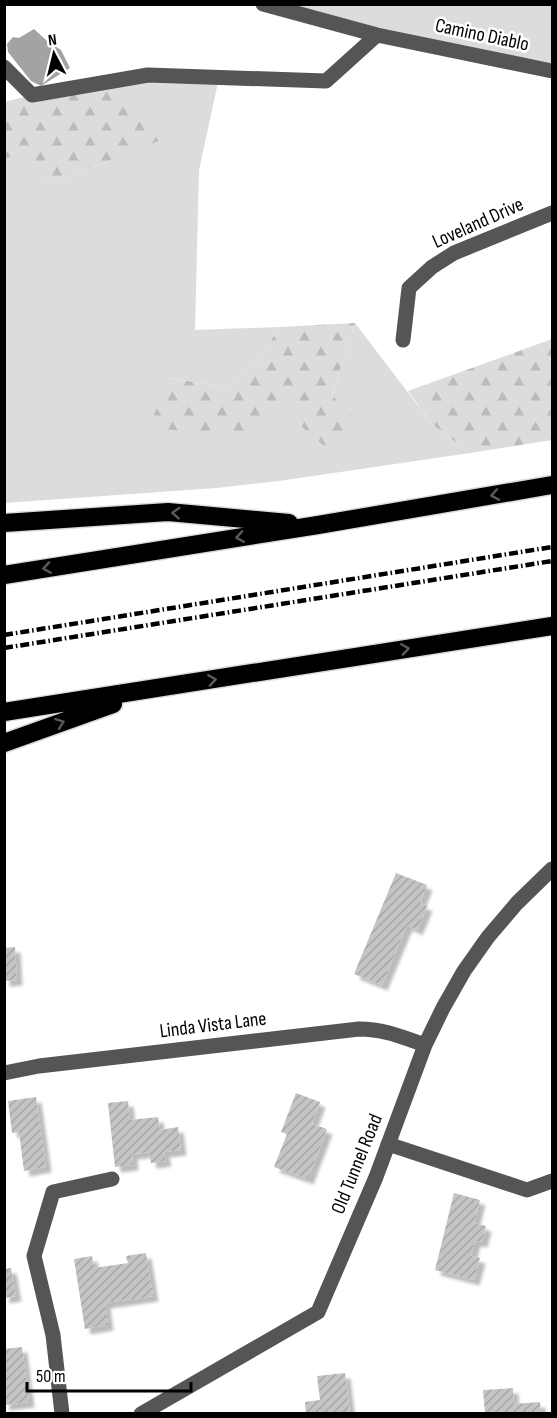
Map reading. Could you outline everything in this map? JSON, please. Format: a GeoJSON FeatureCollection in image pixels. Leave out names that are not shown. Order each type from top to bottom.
{"type":"FeatureCollection","features":[{"type":"Feature","properties":{"kind":"highway"},"geometry":{"type":"LineString","coordinates":[[4,575],[552,485]]}},
{"type":"Feature","properties":{"kind":"highway"},"geometry":{"type":"LineString","coordinates":[[4,523],[168,512],[318,525]]}},
{"type":"Feature","properties":{"kind":"highway"},"geometry":{"type":"LineString","coordinates":[[4,712],[552,626]]}},
{"type":"Feature","properties":{"kind":"highway"},"geometry":{"type":"LineString","coordinates":[[4,742],[154,689]]}},
{"type":"Feature","properties":{"kind":"street","name":"Camino Diablo"},"geometry":{"type":"LineString","coordinates":[[263,4],[378,35],[552,71]]}},
{"type":"Feature","properties":{"kind":"street"},"geometry":{"type":"LineString","coordinates":[[4,67],[32,95],[148,75],[326,81],[378,35]]}},
{"type":"Feature","properties":{"kind":"street","name":"Loveland Drive"},"geometry":{"type":"LineString","coordinates":[[402,340],[410,288],[432,267],[454,253],[552,213]]}},
{"type":"Feature","properties":{"kind":"street","name":"Old Tunnel Road"},"geometry":{"type":"LineString","coordinates":[[141,1413],[318,1312],[376,1177],[425,1045],[448,998],[488,937],[517,903],[552,869]]}},
{"type":"Feature","properties":{"kind":"street","name":"Linda Vista Lane"},"geometry":{"type":"LineString","coordinates":[[4,1073],[39,1066],[359,1029],[390,1032],[425,1045]]}},
{"type":"Feature","properties":{"kind":"street"},"geometry":{"type":"LineString","coordinates":[[388,1144],[527,1190],[552,1181]]}},
{"type":"Feature","properties":{"kind":"street"},"geometry":{"type":"LineString","coordinates":[[62,1413],[53,1335],[34,1256],[53,1192],[112,1179]]}},
{"type":"Feature","properties":{"kind":"green space"},"geometry":{"type":"Polygon","coordinates":[[[263,5],[552,5],[552,71],[263,5]]]}},
{"type":"Feature","properties":{"kind":"green space"},"geometry":{"type":"Polygon","coordinates":[[[219,78],[199,170],[195,330],[279,327],[256,365],[225,387],[169,378],[150,427],[284,391],[303,428],[332,395],[355,323],[432,424],[470,453],[216,488],[5,503],[5,158],[12,156],[47,185],[168,137],[101,83],[219,78]]]}},
{"type":"Feature","properties":{"kind":"green space"},"geometry":{"type":"Polygon","coordinates":[[[101,83],[169,137],[47,185],[12,157],[5,158],[5,102],[101,83]]]}},
{"type":"Feature","properties":{"kind":"green space"},"geometry":{"type":"Polygon","coordinates":[[[355,323],[332,395],[361,427],[329,450],[303,428],[284,392],[251,440],[149,427],[169,378],[225,387],[256,365],[279,327],[355,323]]]}},
{"type":"Feature","properties":{"kind":"green space"},"geometry":{"type":"Polygon","coordinates":[[[552,339],[552,440],[470,453],[432,424],[408,391],[552,339]]]}},
{"type":"Feature","properties":{"kind":"shaded area"},"geometry":{"type":"Polygon","coordinates":[[[34,29],[61,50],[70,68],[41,86],[31,81],[8,52],[7,44],[13,37],[19,38],[34,29]]]}},
{"type":"Feature","properties":{"kind":"building"},"geometry":{"type":"Polygon","coordinates":[[[396,873],[427,885],[420,903],[427,906],[417,930],[407,925],[382,985],[354,974],[396,873]]]}},
{"type":"Feature","properties":{"kind":"building"},"geometry":{"type":"Polygon","coordinates":[[[15,947],[17,980],[4,981],[4,948],[15,947]]]}},
{"type":"Feature","properties":{"kind":"building"},"geometry":{"type":"Polygon","coordinates":[[[296,1093],[320,1102],[312,1124],[327,1129],[308,1179],[274,1167],[287,1134],[281,1132],[296,1093]]]}},
{"type":"Feature","properties":{"kind":"building"},"geometry":{"type":"Polygon","coordinates":[[[36,1097],[46,1167],[24,1171],[19,1132],[12,1133],[8,1101],[36,1097]]]}},
{"type":"Feature","properties":{"kind":"building"},"geometry":{"type":"Polygon","coordinates":[[[128,1101],[130,1120],[158,1117],[160,1130],[178,1127],[181,1150],[164,1152],[166,1161],[151,1163],[149,1152],[132,1154],[133,1165],[115,1167],[108,1103],[128,1101]]]}},
{"type":"Feature","properties":{"kind":"building"},"geometry":{"type":"Polygon","coordinates":[[[454,1193],[480,1200],[474,1223],[486,1226],[482,1242],[475,1241],[471,1256],[480,1258],[474,1280],[435,1270],[454,1193]]]}},
{"type":"Feature","properties":{"kind":"building"},"geometry":{"type":"Polygon","coordinates":[[[146,1253],[153,1296],[105,1303],[108,1325],[85,1329],[74,1259],[92,1256],[94,1268],[128,1263],[126,1256],[146,1253]]]}},
{"type":"Feature","properties":{"kind":"building"},"geometry":{"type":"Polygon","coordinates":[[[11,1268],[16,1296],[4,1298],[4,1269],[11,1268]]]}},
{"type":"Feature","properties":{"kind":"building"},"geometry":{"type":"Polygon","coordinates":[[[22,1347],[29,1402],[4,1405],[4,1349],[22,1347]]]}},
{"type":"Feature","properties":{"kind":"building"},"geometry":{"type":"Polygon","coordinates":[[[345,1373],[350,1414],[306,1414],[305,1402],[320,1400],[317,1376],[345,1373]]]}},
{"type":"Feature","properties":{"kind":"building"},"geometry":{"type":"Polygon","coordinates":[[[513,1388],[514,1404],[540,1402],[541,1414],[485,1414],[483,1390],[513,1388]]]}},
{"type":"Feature","properties":{"kind":"railway"},"geometry":{"type":"LineString","coordinates":[[4,635],[552,547]]}},
{"type":"Feature","properties":{"kind":"railway"},"geometry":{"type":"LineString","coordinates":[[4,648],[552,561]]}}]}
